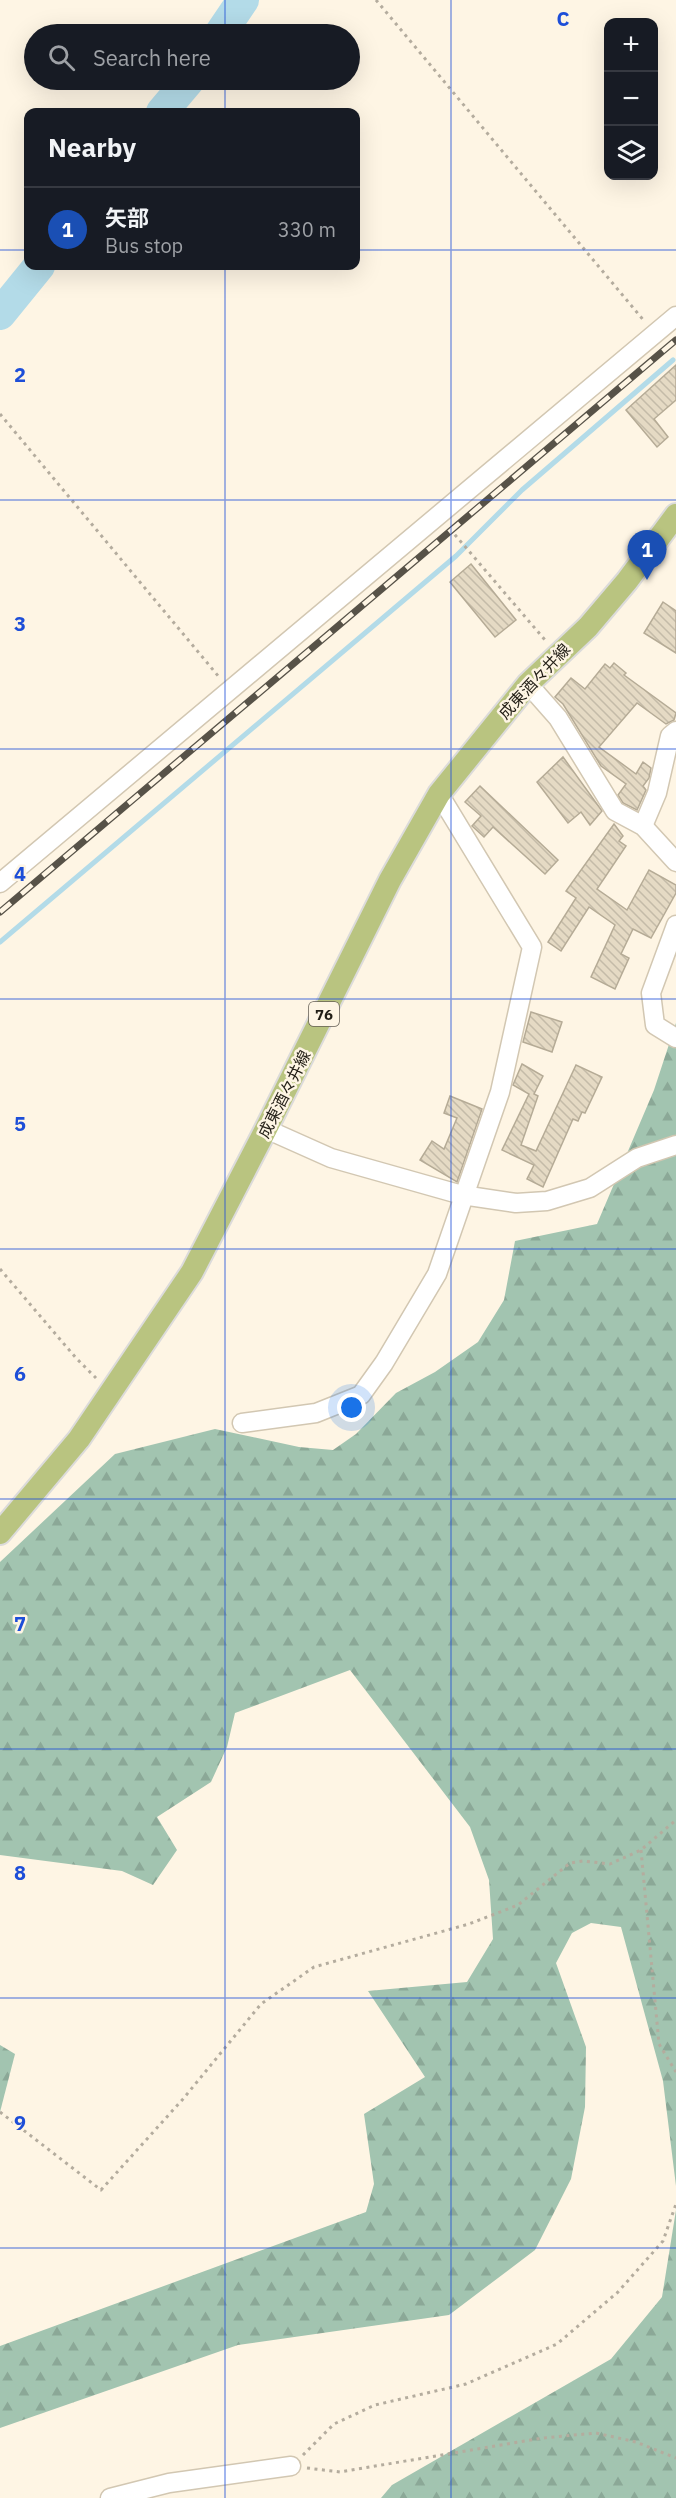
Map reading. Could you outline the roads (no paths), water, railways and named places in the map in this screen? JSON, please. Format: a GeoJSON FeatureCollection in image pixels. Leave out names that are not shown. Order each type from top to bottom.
{"type":"FeatureCollection","features":[{"type":"Feature","properties":{"kind":"main road","name":"成東酒々井線"},"geometry":{"type":"LineString","coordinates":[[0,1533],[79,1439],[192,1272],[267,1129],[390,880],[439,794],[528,684],[588,627],[627,581],[676,515]]}},
{"type":"Feature","properties":{"kind":"street"},"geometry":{"type":"LineString","coordinates":[[0,883],[676,316]]}},
{"type":"Feature","properties":{"kind":"street"},"geometry":{"type":"LineString","coordinates":[[528,684],[558,718],[615,810],[643,826],[676,862]]}},
{"type":"Feature","properties":{"kind":"street"},"geometry":{"type":"LineString","coordinates":[[643,826],[657,793],[670,736],[676,731]]}},
{"type":"Feature","properties":{"kind":"street"},"geometry":{"type":"LineString","coordinates":[[242,1423],[316,1413],[360,1395],[384,1363],[437,1274],[462,1195],[500,1092],[532,947],[439,794]]}},
{"type":"Feature","properties":{"kind":"street"},"geometry":{"type":"LineString","coordinates":[[676,925],[651,993],[655,1026],[676,1038]]}},
{"type":"Feature","properties":{"kind":"street"},"geometry":{"type":"LineString","coordinates":[[267,1129],[331,1158],[462,1195],[516,1203],[548,1201],[590,1188],[637,1158],[676,1145]]}},
{"type":"Feature","properties":{"kind":"street"},"geometry":{"type":"LineString","coordinates":[[110,2498],[169,2483],[291,2466]]}},
{"type":"Feature","properties":{"kind":"waterway"},"geometry":{"type":"LineString","coordinates":[[227,24],[243,0]]}},
{"type":"Feature","properties":{"kind":"waterway"},"geometry":{"type":"LineString","coordinates":[[165,108],[181,90]]}},
{"type":"Feature","properties":{"kind":"waterway"},"geometry":{"type":"LineString","coordinates":[[0,314],[36,270]]}},
{"type":"Feature","properties":{"kind":"waterway"},"geometry":{"type":"LineString","coordinates":[[0,942],[456,556],[522,490],[673,360]]}},
{"type":"Feature","properties":{"kind":"railway"},"geometry":{"type":"LineString","coordinates":[[0,912],[676,340]]}},
{"type":"Feature","properties":{"kind":"place","name":"矢部"},"geometry":{"type":"Point","coordinates":[647,580]}}]}
